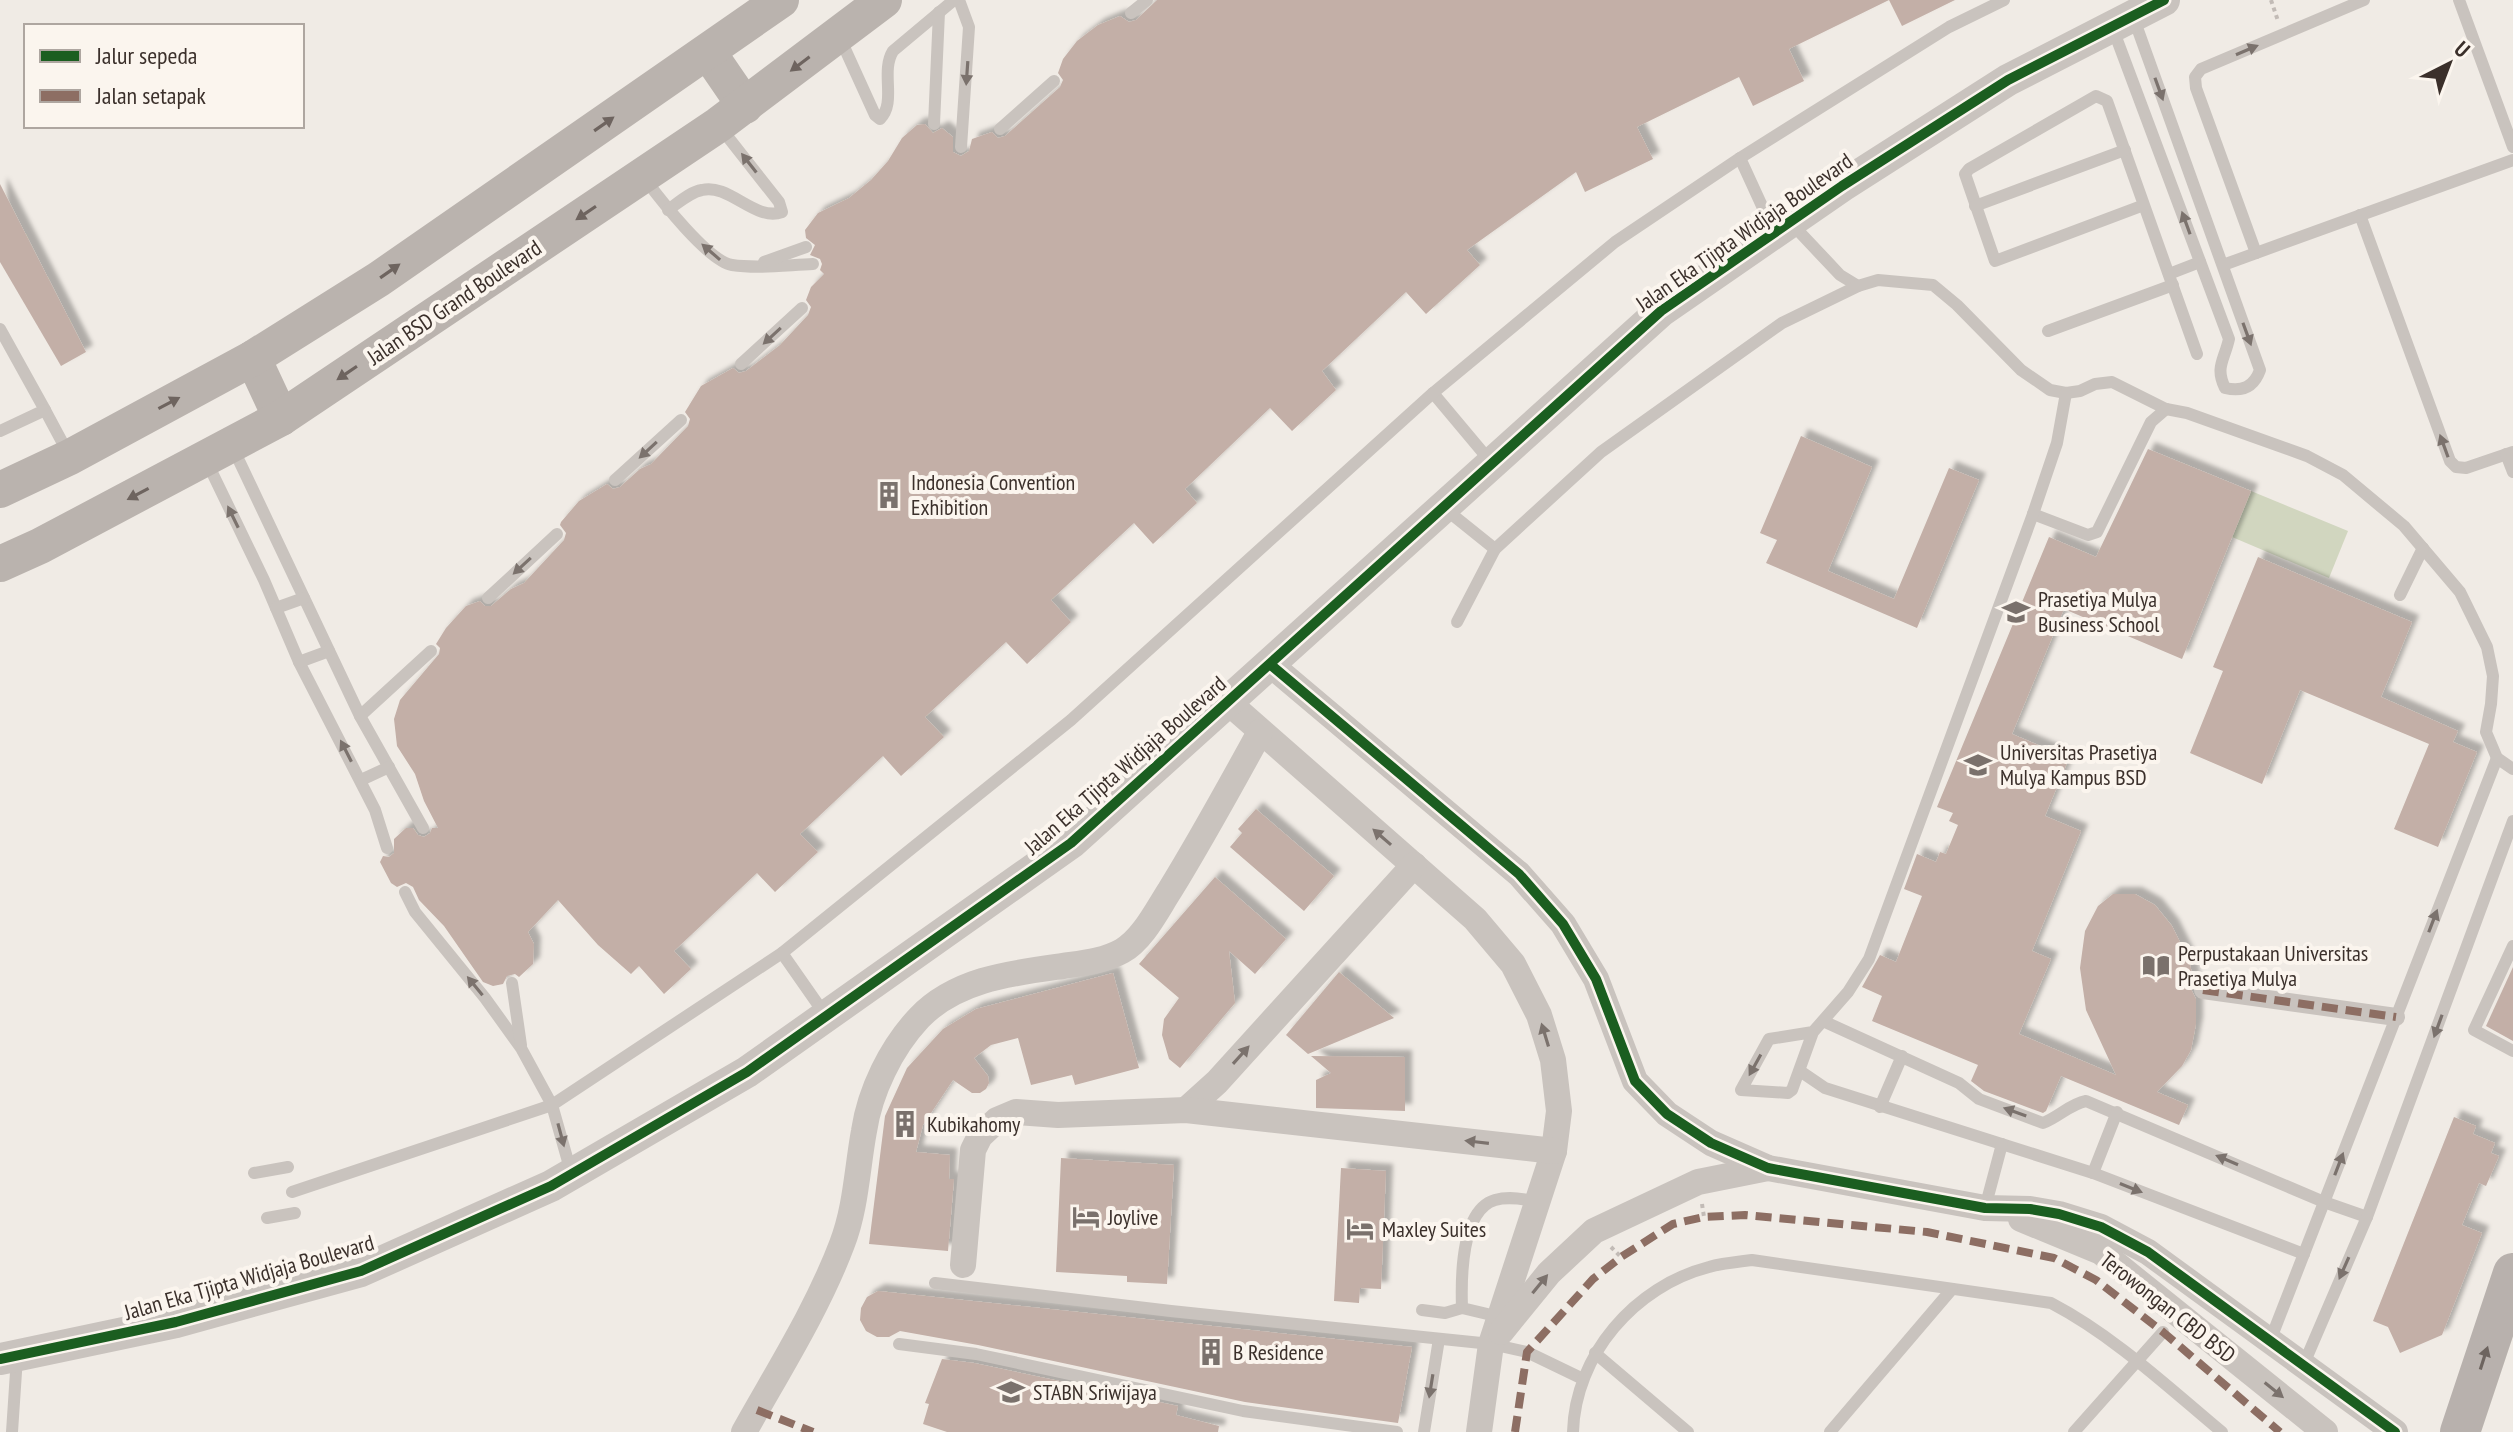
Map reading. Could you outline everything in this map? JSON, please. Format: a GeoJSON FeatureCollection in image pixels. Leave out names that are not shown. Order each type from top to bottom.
{"type":"FeatureCollection","features":[{"type":"Feature","properties":{"kind":"main road"},"geometry":{"type":"LineString","coordinates":[[0,490],[70,457],[253,358],[379,279],[781,0]]}},
{"type":"Feature","properties":{"kind":"main road","name":"Jalan BSD Grand Boulevard"},"geometry":{"type":"LineString","coordinates":[[0,564],[40,546],[281,418],[731,115],[884,0]]}},
{"type":"Feature","properties":{"kind":"main road"},"geometry":{"type":"LineString","coordinates":[[708,52],[731,115]]}},
{"type":"Feature","properties":{"kind":"main road"},"geometry":{"type":"LineString","coordinates":[[253,358],[281,418]]}},
{"type":"Feature","properties":{"kind":"main road"},"geometry":{"type":"LineString","coordinates":[[2458,1429],[2513,1273]]}},
{"type":"Feature","properties":{"kind":"street","name":"Jalan Eka Tjipta Widjaja Boulevard"},"geometry":{"type":"LineString","coordinates":[[8,1358],[176,1322],[361,1271],[551,1186],[747,1072],[1071,843],[1661,311],[1842,186],[2008,80],[2164,0]]}},
{"type":"Feature","properties":{"kind":"street"},"geometry":{"type":"LineString","coordinates":[[1271,665],[1519,874],[1563,924],[1596,979],[1635,1081],[1667,1114],[1711,1143],[1768,1168],[1990,1209],[2030,1209],[2059,1214],[2101,1227],[2148,1252],[2395,1432]]}},
{"type":"Feature","properties":{"kind":"street"},"geometry":{"type":"LineString","coordinates":[[1229,703],[1475,919],[1513,964],[1539,1015],[1553,1060],[1559,1111],[1554,1151],[1491,1344],[1479,1432]]}},
{"type":"Feature","properties":{"kind":"street"},"geometry":{"type":"LineString","coordinates":[[744,1432],[828,1279],[844,1241],[864,1127],[876,1087],[898,1046],[919,1019],[949,993],[1000,976],[1091,962],[1125,949],[1147,925],[1195,849],[1260,732]]}},
{"type":"Feature","properties":{"kind":"street"},"geometry":{"type":"LineString","coordinates":[[1186,1110],[1217,1082],[1414,865]]}},
{"type":"Feature","properties":{"kind":"street"},"geometry":{"type":"LineString","coordinates":[[2203,990],[2396,1017]]}},
{"type":"Feature","properties":{"kind":"street"},"geometry":{"type":"LineString","coordinates":[[963,1265],[973,1150],[980,1136],[997,1120],[1016,1112],[1058,1115],[1186,1110],[1554,1151]]}},
{"type":"Feature","properties":{"kind":"street"},"geometry":{"type":"LineString","coordinates":[[1491,1344],[1549,1273],[1594,1231],[1698,1182],[1768,1168]]}},
{"type":"Feature","properties":{"kind":"street","name":"Terowongan CBD BSD"},"geometry":{"type":"LineString","coordinates":[[1990,1209],[2101,1252],[2325,1432]]}},
{"type":"Feature","properties":{"kind":"lane"},"geometry":{"type":"LineString","coordinates":[[839,35],[875,115],[880,119],[887,108],[887,61],[893,51],[957,0],[969,27],[961,147]]}},
{"type":"Feature","properties":{"kind":"lane"},"geometry":{"type":"LineString","coordinates":[[1131,13],[1147,0]]}},
{"type":"Feature","properties":{"kind":"lane"},"geometry":{"type":"LineString","coordinates":[[292,1192],[552,1105],[782,953],[1071,720],[1433,393],[1615,242],[1740,158],[1949,27],[2004,0]]}},
{"type":"Feature","properties":{"kind":"lane"},"geometry":{"type":"LineString","coordinates":[[2256,253],[2196,88],[2195,77],[2201,69],[2364,0]]}},
{"type":"Feature","properties":{"kind":"lane"},"geometry":{"type":"LineString","coordinates":[[2459,0],[2513,147]]}},
{"type":"Feature","properties":{"kind":"lane"},"geometry":{"type":"LineString","coordinates":[[934,124],[939,12]]}},
{"type":"Feature","properties":{"kind":"lane"},"geometry":{"type":"LineString","coordinates":[[2123,21],[2223,265],[2260,370],[2257,379],[2238,391],[2225,388],[2220,378],[2219,367],[2229,339],[2200,262],[2123,21]]}},
{"type":"Feature","properties":{"kind":"lane"},"geometry":{"type":"LineString","coordinates":[[1000,129],[1054,81]]}},
{"type":"Feature","properties":{"kind":"lane"},"geometry":{"type":"LineString","coordinates":[[2144,205],[1995,261],[1965,174],[2096,96],[2107,101],[2171,279],[2197,354]]}},
{"type":"Feature","properties":{"kind":"lane"},"geometry":{"type":"LineString","coordinates":[[668,210],[697,190],[710,188],[764,212],[774,215],[782,212],[731,115]]}},
{"type":"Feature","properties":{"kind":"lane"},"geometry":{"type":"LineString","coordinates":[[1975,206],[2125,150]]}},
{"type":"Feature","properties":{"kind":"lane"},"geometry":{"type":"LineString","coordinates":[[1740,158],[1782,228],[1858,286]]}},
{"type":"Feature","properties":{"kind":"lane"},"geometry":{"type":"LineString","coordinates":[[2223,265],[2513,160]]}},
{"type":"Feature","properties":{"kind":"lane"},"geometry":{"type":"LineString","coordinates":[[642,176],[668,210],[714,256],[732,265],[813,264]]}},
{"type":"Feature","properties":{"kind":"lane"},"geometry":{"type":"LineString","coordinates":[[2360,215],[2450,461],[2456,467],[2466,468],[2510,453],[2513,472]]}},
{"type":"Feature","properties":{"kind":"lane"},"geometry":{"type":"LineString","coordinates":[[754,266],[806,247]]}},
{"type":"Feature","properties":{"kind":"lane"},"geometry":{"type":"LineString","coordinates":[[2048,331],[2171,279],[2200,262]]}},
{"type":"Feature","properties":{"kind":"lane"},"geometry":{"type":"LineString","coordinates":[[1457,622],[1495,549],[1601,452],[1782,323],[1858,286],[1878,280],[1933,285],[2021,370],[2050,390],[2066,393],[2112,382],[2166,409],[2187,413],[2307,456],[2343,475],[2404,526],[2460,592],[2487,647],[2493,676],[2486,732],[2497,758],[2513,769]]}},
{"type":"Feature","properties":{"kind":"lane"},"geometry":{"type":"LineString","coordinates":[[741,364],[802,308]]}},
{"type":"Feature","properties":{"kind":"lane"},"geometry":{"type":"LineString","coordinates":[[0,329],[70,457]]}},
{"type":"Feature","properties":{"kind":"lane"},"geometry":{"type":"LineString","coordinates":[[1433,393],[1491,462]]}},
{"type":"Feature","properties":{"kind":"lane"},"geometry":{"type":"LineString","coordinates":[[1813,1032],[1769,1039],[1741,1090],[1788,1093],[1800,1071],[1813,1032],[1848,992],[1869,959],[2033,514],[2057,443],[2066,393]]}},
{"type":"Feature","properties":{"kind":"lane"},"geometry":{"type":"LineString","coordinates":[[2033,514],[2088,535],[2097,532],[2151,422],[2166,409]]}},
{"type":"Feature","properties":{"kind":"lane"},"geometry":{"type":"LineString","coordinates":[[0,431],[45,410]]}},
{"type":"Feature","properties":{"kind":"lane"},"geometry":{"type":"LineString","coordinates":[[615,480],[681,420]]}},
{"type":"Feature","properties":{"kind":"lane"},"geometry":{"type":"LineString","coordinates":[[218,451],[304,598],[360,716],[423,828]]}},
{"type":"Feature","properties":{"kind":"lane"},"geometry":{"type":"LineString","coordinates":[[218,451],[276,608],[299,662],[375,810],[387,848]]}},
{"type":"Feature","properties":{"kind":"lane"},"geometry":{"type":"LineString","coordinates":[[1442,506],[1495,549]]}},
{"type":"Feature","properties":{"kind":"lane"},"geometry":{"type":"LineString","coordinates":[[488,598],[557,534]]}},
{"type":"Feature","properties":{"kind":"lane"},"geometry":{"type":"LineString","coordinates":[[2400,595],[2423,548]]}},
{"type":"Feature","properties":{"kind":"lane"},"geometry":{"type":"LineString","coordinates":[[276,608],[304,598]]}},
{"type":"Feature","properties":{"kind":"lane"},"geometry":{"type":"LineString","coordinates":[[299,662],[329,651]]}},
{"type":"Feature","properties":{"kind":"lane"},"geometry":{"type":"LineString","coordinates":[[360,716],[431,651]]}},
{"type":"Feature","properties":{"kind":"lane"},"geometry":{"type":"LineString","coordinates":[[2270,1341],[2497,758]]}},
{"type":"Feature","properties":{"kind":"lane"},"geometry":{"type":"LineString","coordinates":[[361,780],[389,767]]}},
{"type":"Feature","properties":{"kind":"lane"},"geometry":{"type":"LineString","coordinates":[[2303,1366],[2367,1217],[2513,821]]}},
{"type":"Feature","properties":{"kind":"lane"},"geometry":{"type":"LineString","coordinates":[[405,892],[415,912],[521,1048],[552,1105],[571,1174]]}},
{"type":"Feature","properties":{"kind":"lane"},"geometry":{"type":"LineString","coordinates":[[2513,946],[2474,1030],[2513,1051]]}},
{"type":"Feature","properties":{"kind":"lane"},"geometry":{"type":"LineString","coordinates":[[782,953],[827,1016]]}},
{"type":"Feature","properties":{"kind":"lane"},"geometry":{"type":"LineString","coordinates":[[512,983],[521,1048]]}},
{"type":"Feature","properties":{"kind":"lane"},"geometry":{"type":"LineString","coordinates":[[1823,1021],[1959,1083],[1979,1099],[2043,1123],[2086,1101],[2324,1202],[2367,1217]]}},
{"type":"Feature","properties":{"kind":"lane"},"geometry":{"type":"LineString","coordinates":[[1880,1107],[1902,1056]]}},
{"type":"Feature","properties":{"kind":"lane"},"geometry":{"type":"LineString","coordinates":[[1800,1071],[1825,1088],[2093,1173],[2304,1254]]}},
{"type":"Feature","properties":{"kind":"lane"},"geometry":{"type":"LineString","coordinates":[[2093,1173],[2117,1112]]}},
{"type":"Feature","properties":{"kind":"lane"},"geometry":{"type":"LineString","coordinates":[[1990,1209],[2002,1144]]}},
{"type":"Feature","properties":{"kind":"lane"},"geometry":{"type":"LineString","coordinates":[[254,1173],[288,1167]]}},
{"type":"Feature","properties":{"kind":"lane"},"geometry":{"type":"LineString","coordinates":[[1462,1308],[1461,1275],[1477,1212],[1494,1200],[1519,1198],[1539,1202]]}},
{"type":"Feature","properties":{"kind":"lane"},"geometry":{"type":"LineString","coordinates":[[267,1218],[295,1213]]}},
{"type":"Feature","properties":{"kind":"lane"},"geometry":{"type":"LineString","coordinates":[[1573,1432],[1583,1379],[1595,1353],[1615,1326],[1654,1292],[1707,1267],[1752,1260],[2051,1303],[2077,1317],[2136,1361],[2222,1432]]}},
{"type":"Feature","properties":{"kind":"lane"},"geometry":{"type":"LineString","coordinates":[[935,1283],[1491,1344],[1527,1352],[1583,1379]]}},
{"type":"Feature","properties":{"kind":"lane"},"geometry":{"type":"LineString","coordinates":[[1830,1432],[1952,1289]]}},
{"type":"Feature","properties":{"kind":"lane"},"geometry":{"type":"LineString","coordinates":[[1422,1310],[1445,1313],[1462,1308],[1500,1317]]}},
{"type":"Feature","properties":{"kind":"lane"},"geometry":{"type":"LineString","coordinates":[[2074,1432],[2163,1332]]}},
{"type":"Feature","properties":{"kind":"lane"},"geometry":{"type":"LineString","coordinates":[[1424,1432],[1439,1339]]}},
{"type":"Feature","properties":{"kind":"lane"},"geometry":{"type":"LineString","coordinates":[[899,1344],[976,1354],[1243,1411],[1397,1432]]}},
{"type":"Feature","properties":{"kind":"lane"},"geometry":{"type":"LineString","coordinates":[[1595,1353],[1688,1432]]}},
{"type":"Feature","properties":{"kind":"lane"},"geometry":{"type":"LineString","coordinates":[[8,1358],[12,1432]]}},
{"type":"Feature","properties":{"kind":"path"},"geometry":{"type":"LineString","coordinates":[[2271,0],[2277,17]]}},
{"type":"Feature","properties":{"kind":"green space"},"geometry":{"type":"Polygon","coordinates":[[[2251,491],[2348,531],[2329,578],[2232,537],[2251,491]]]}},
{"type":"Feature","properties":{"kind":"building","name":"Indonesia Convention Exhibition"},"geometry":{"type":"Polygon","coordinates":[[[1157,0],[1889,0],[1789,49],[1804,81],[1753,106],[1739,77],[1637,127],[1653,159],[1585,192],[1576,172],[1467,250],[1480,265],[1426,314],[1406,292],[1322,371],[1336,390],[1292,431],[1270,408],[1185,489],[1197,503],[1153,544],[1134,523],[1051,600],[1071,622],[1027,664],[1006,642],[925,717],[944,737],[901,776],[883,756],[800,834],[818,852],[775,892],[757,873],[674,951],[691,969],[664,994],[639,966],[631,974],[598,945],[558,900],[528,932],[534,944],[533,964],[519,977],[515,974],[507,976],[503,984],[493,986],[483,982],[444,926],[419,900],[413,887],[406,883],[397,887],[391,883],[380,862],[383,856],[389,857],[394,853],[394,839],[406,828],[413,828],[424,837],[432,828],[438,828],[415,774],[397,746],[394,719],[400,700],[439,654],[440,648],[436,644],[446,628],[466,606],[480,601],[485,606],[491,606],[511,589],[524,583],[564,540],[566,533],[561,522],[579,501],[607,484],[613,489],[620,487],[640,469],[651,464],[688,426],[690,419],[685,412],[701,386],[733,368],[739,373],[746,371],[780,345],[808,315],[811,307],[806,300],[811,287],[824,274],[820,270],[820,259],[810,255],[815,245],[806,238],[805,230],[818,213],[849,198],[871,180],[902,138],[917,125],[925,124],[933,133],[942,128],[953,137],[953,152],[961,156],[969,151],[972,139],[992,132],[998,138],[1005,136],[1060,87],[1063,80],[1058,73],[1063,59],[1077,41],[1098,25],[1120,16],[1129,22],[1136,20],[1157,0]]]}},
{"type":"Feature","properties":{"kind":"building"},"geometry":{"type":"Polygon","coordinates":[[[1889,0],[1955,0],[1902,26],[1889,0]]]}},
{"type":"Feature","properties":{"kind":"building"},"geometry":{"type":"Polygon","coordinates":[[[0,184],[86,352],[61,366],[0,262],[0,184]]]}},
{"type":"Feature","properties":{"kind":"building"},"geometry":{"type":"Polygon","coordinates":[[[1801,436],[1872,467],[1828,571],[1894,599],[1949,468],[1979,480],[1917,628],[1766,563],[1777,540],[1760,533],[1801,436]]]}},
{"type":"Feature","properties":{"kind":"building"},"geometry":{"type":"Polygon","coordinates":[[[2148,449],[2251,491],[2182,659],[2064,609],[2012,734],[2069,758],[2045,816],[2081,831],[2032,951],[2051,959],[2019,1034],[2116,1075],[2086,1010],[2080,968],[2085,931],[2098,906],[2113,894],[2135,894],[2155,905],[2172,926],[2189,960],[2194,983],[2191,989],[2196,999],[2196,1024],[2191,1050],[2182,1066],[2157,1092],[2188,1105],[2179,1125],[2061,1076],[2043,1113],[1984,1091],[1971,1081],[1978,1065],[1872,1021],[1882,996],[1862,987],[1880,955],[1896,962],[1922,896],[1904,889],[1917,854],[1936,862],[1940,852],[1946,854],[1958,825],[1949,821],[1953,813],[1937,807],[2049,537],[2096,557],[2148,449]]]}},
{"type":"Feature","properties":{"kind":"building"},"geometry":{"type":"Polygon","coordinates":[[[2258,557],[2412,622],[2381,697],[2458,731],[2453,742],[2477,752],[2438,847],[2394,829],[2429,744],[2300,690],[2262,784],[2190,753],[2223,671],[2213,667],[2258,557]]]}},
{"type":"Feature","properties":{"kind":"building"},"geometry":{"type":"Polygon","coordinates":[[[1256,809],[1334,876],[1304,911],[1230,847],[1242,833],[1238,829],[1256,809]]]}},
{"type":"Feature","properties":{"kind":"building"},"geometry":{"type":"Polygon","coordinates":[[[1215,877],[1286,939],[1255,974],[1229,951],[1235,1003],[1180,1068],[1169,1059],[1162,1035],[1164,1019],[1179,998],[1139,964],[1215,877]]]}},
{"type":"Feature","properties":{"kind":"building"},"geometry":{"type":"Polygon","coordinates":[[[2513,967],[2513,1041],[2486,1026],[2513,967]]]}},
{"type":"Feature","properties":{"kind":"building"},"geometry":{"type":"Polygon","coordinates":[[[1339,972],[1394,1018],[1308,1054],[1286,1035],[1339,972]]]}},
{"type":"Feature","properties":{"kind":"building","name":"Kubikahomy"},"geometry":{"type":"Polygon","coordinates":[[[1113,973],[1139,1068],[1075,1085],[1072,1075],[1031,1085],[1018,1038],[991,1045],[974,1058],[988,1076],[986,1089],[972,1093],[953,1080],[923,1125],[916,1152],[950,1155],[949,1179],[954,1179],[948,1251],[869,1244],[885,1116],[907,1068],[943,1029],[976,1009],[1113,973]]]}},
{"type":"Feature","properties":{"kind":"building"},"geometry":{"type":"Polygon","coordinates":[[[1311,1056],[1405,1057],[1405,1111],[1316,1108],[1316,1080],[1331,1073],[1311,1056]]]}},
{"type":"Feature","properties":{"kind":"building"},"geometry":{"type":"Polygon","coordinates":[[[2454,1117],[2476,1126],[2473,1134],[2495,1143],[2491,1153],[2499,1156],[2486,1186],[2479,1183],[2462,1225],[2482,1233],[2442,1335],[2400,1353],[2388,1327],[2373,1321],[2454,1117]]]}},
{"type":"Feature","properties":{"kind":"building"},"geometry":{"type":"Polygon","coordinates":[[[1061,1158],[1174,1165],[1167,1284],[1127,1282],[1127,1276],[1056,1272],[1061,1158]]]}},
{"type":"Feature","properties":{"kind":"building","name":"Maxley Suites"},"geometry":{"type":"Polygon","coordinates":[[[1341,1168],[1386,1171],[1381,1289],[1360,1288],[1359,1303],[1334,1301],[1341,1168]]]}},
{"type":"Feature","properties":{"kind":"building","name":"B Residence"},"geometry":{"type":"Polygon","coordinates":[[[878,1291],[1412,1347],[1398,1423],[1245,1402],[900,1331],[889,1337],[877,1337],[866,1331],[860,1320],[861,1308],[867,1297],[878,1291]]]}},
{"type":"Feature","properties":{"kind":"building","name":"STABN Sriwijaya"},"geometry":{"type":"Polygon","coordinates":[[[942,1359],[1178,1406],[1176,1415],[1219,1426],[1218,1432],[947,1432],[923,1424],[929,1404],[925,1403],[942,1359]]]}},
{"type":"Feature","properties":{"kind":"marked path"},"geometry":{"type":"LineString","coordinates":[[2203,990],[2396,1017]]}},
{"type":"Feature","properties":{"kind":"marked path"},"geometry":{"type":"LineString","coordinates":[[1515,1432],[1527,1352],[1593,1279],[1673,1224],[1704,1217],[1745,1215],[1927,1232],[2054,1258],[2096,1280],[2163,1332],[2280,1432]]}},
{"type":"Feature","properties":{"kind":"marked path"},"geometry":{"type":"LineString","coordinates":[[757,1410],[813,1432]]}},
{"type":"Feature","properties":{"kind":"cycle path"},"geometry":{"type":"LineString","coordinates":[[0,1359],[176,1322],[361,1271],[551,1186],[747,1072],[1071,843],[1661,311],[1842,186],[2008,80],[2164,0]]}},
{"type":"Feature","properties":{"kind":"cycle path"},"geometry":{"type":"LineString","coordinates":[[1271,665],[1519,874],[1563,924],[1596,979],[1635,1081],[1667,1114],[1711,1143],[1768,1168],[1985,1208],[2030,1209],[2059,1214],[2101,1227],[2148,1252],[2395,1432]]}},
{"type":"Feature","properties":{"kind":"place","name":"Indonesia Convention Exhibition"},"geometry":{"type":"Point","coordinates":[889,495]}},
{"type":"Feature","properties":{"kind":"place","name":"Prasetiya Mulya Business School"},"geometry":{"type":"Point","coordinates":[2016,612]}},
{"type":"Feature","properties":{"kind":"place","name":"Universitas Prasetiya Mulya Kampus BSD"},"geometry":{"type":"Point","coordinates":[1978,765]}},
{"type":"Feature","properties":{"kind":"place","name":"Perpustakaan Universitas Prasetiya Mulya"},"geometry":{"type":"Point","coordinates":[2156,966]}},
{"type":"Feature","properties":{"kind":"place","name":"Kubikahomy"},"geometry":{"type":"Point","coordinates":[905,1124]}},
{"type":"Feature","properties":{"kind":"place","name":"Joylive"},"geometry":{"type":"Point","coordinates":[1086,1217]}},
{"type":"Feature","properties":{"kind":"place","name":"Maxley Suites"},"geometry":{"type":"Point","coordinates":[1360,1229]}},
{"type":"Feature","properties":{"kind":"place","name":"B Residence"},"geometry":{"type":"Point","coordinates":[1211,1352]}},
{"type":"Feature","properties":{"kind":"place","name":"STABN Sriwijaya"},"geometry":{"type":"Point","coordinates":[1011,1392]}}]}
